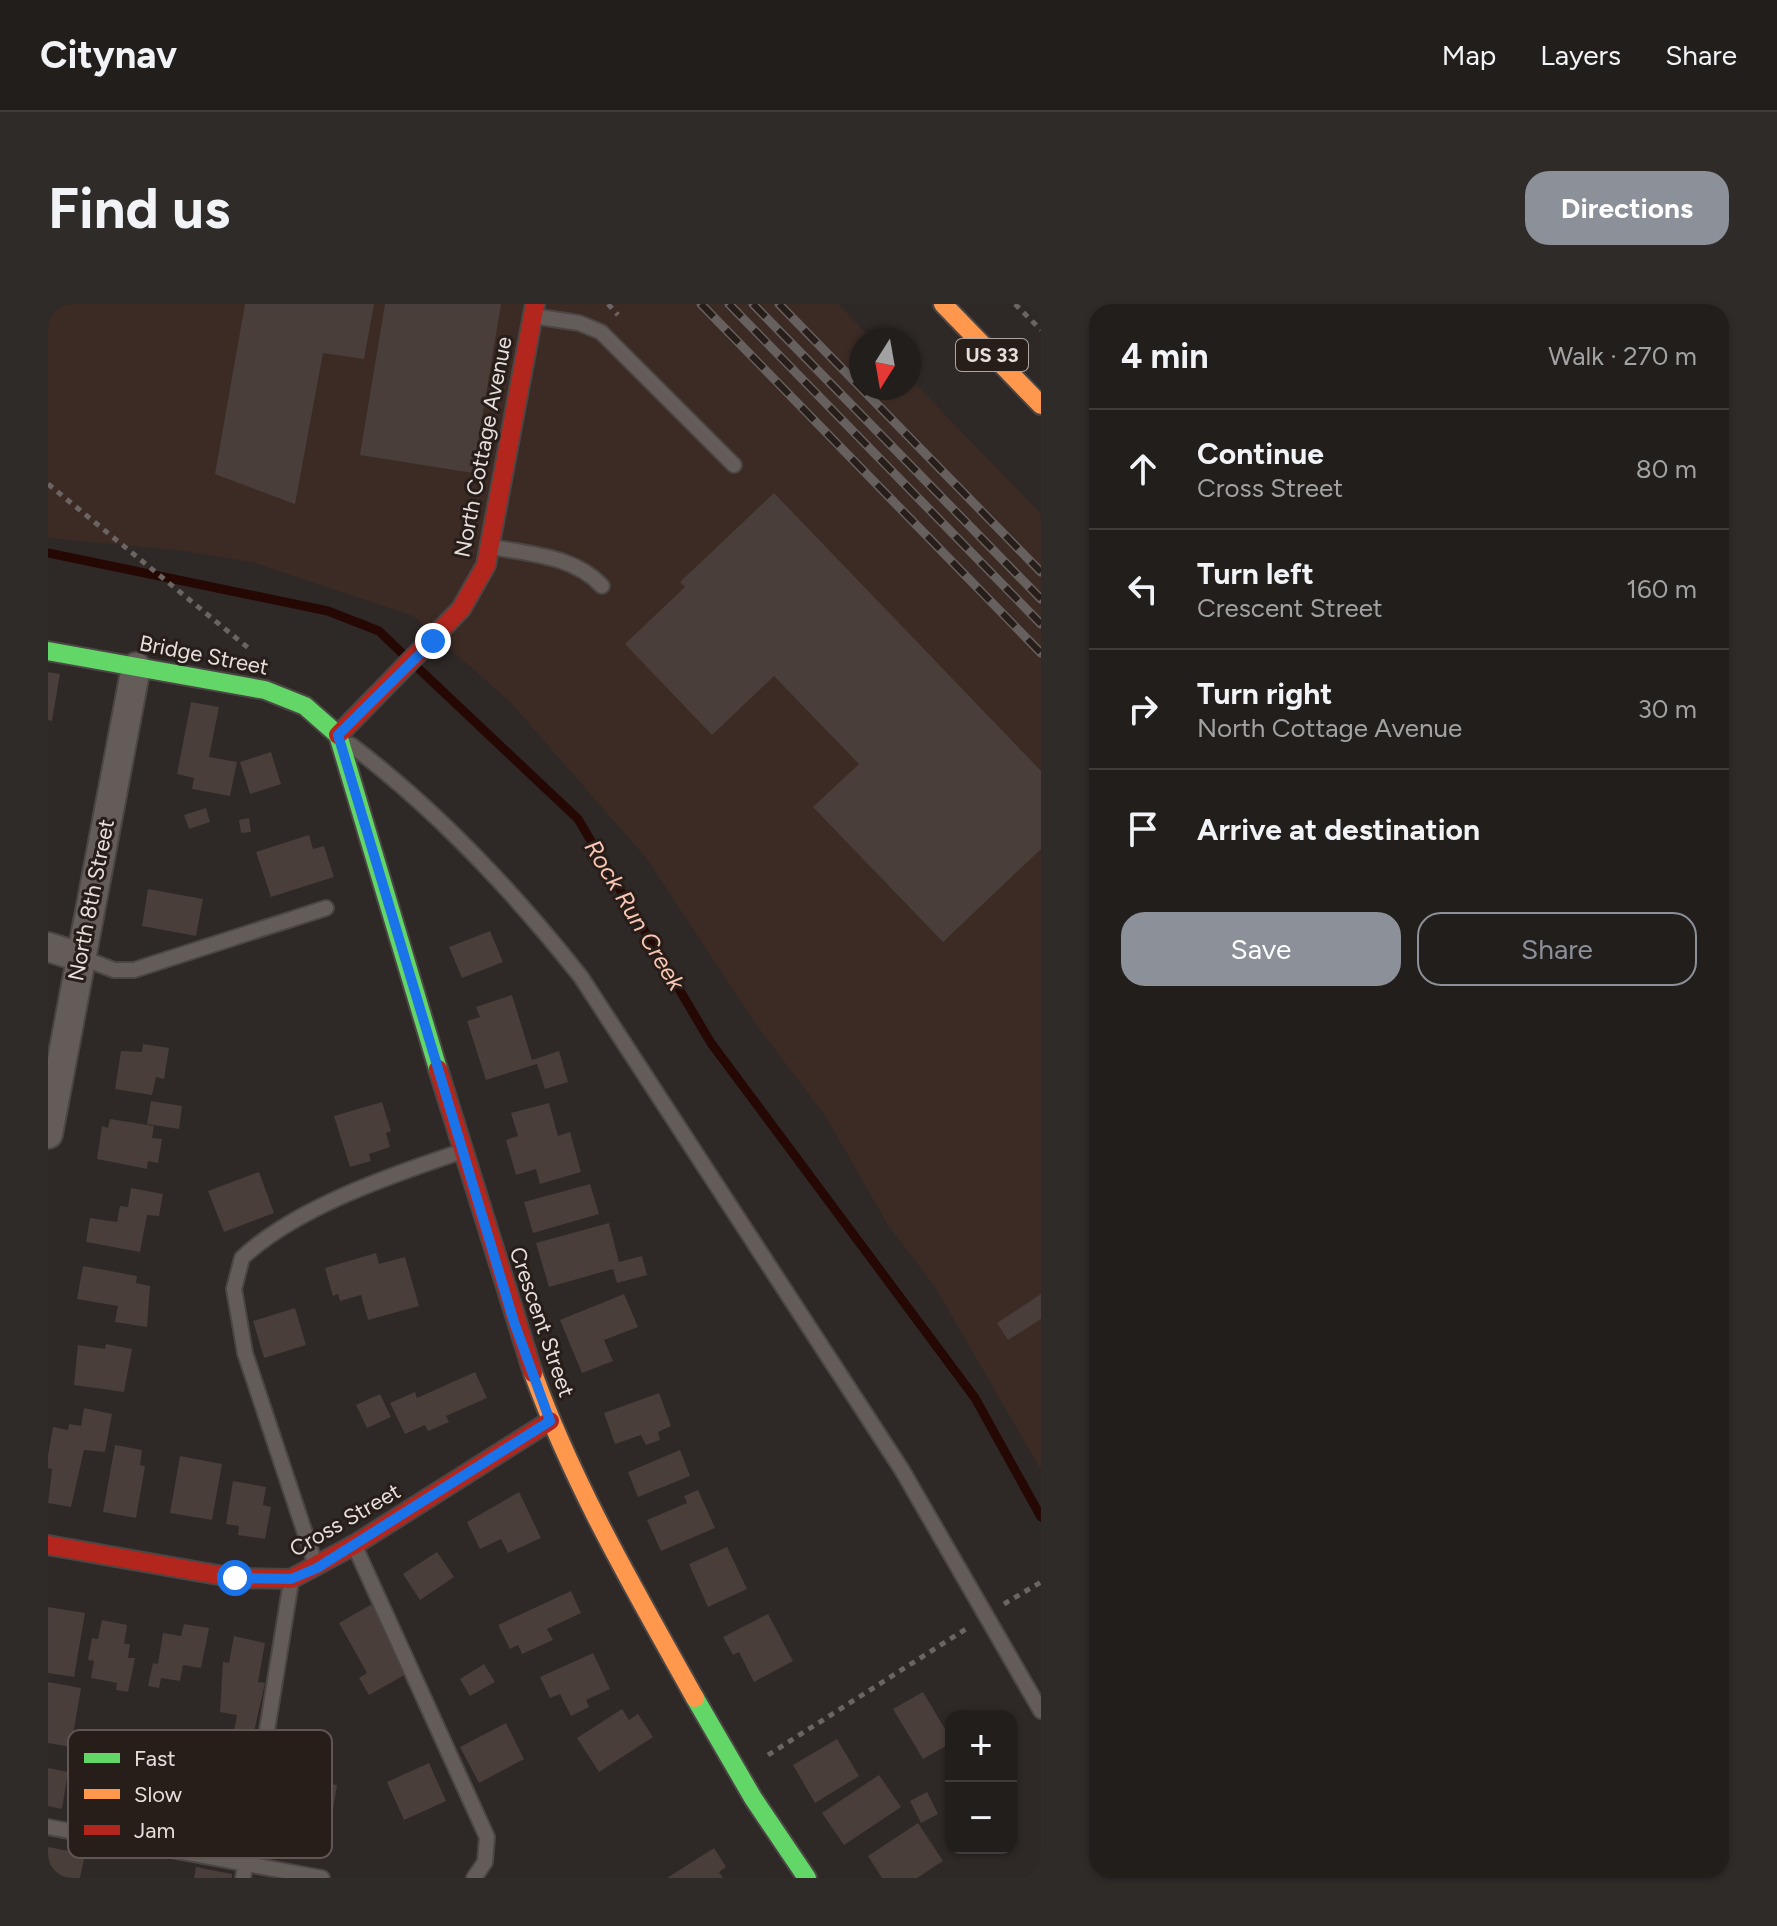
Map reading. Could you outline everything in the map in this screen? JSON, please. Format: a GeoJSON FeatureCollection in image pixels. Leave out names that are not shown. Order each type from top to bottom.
{"type":"FeatureCollection","features":[{"type":"Feature","properties":{"kind":"main road","name":"US 33"},"geometry":{"type":"LineString","coordinates":[[943,304],[1041,405]]}},
{"type":"Feature","properties":{"kind":"main road","name":"North Cottage Avenue"},"geometry":{"type":"LineString","coordinates":[[338,735],[382,695],[433,641],[478,581],[492,547],[534,310]]}},
{"type":"Feature","properties":{"kind":"main road","name":"Bridge Street"},"geometry":{"type":"LineString","coordinates":[[48,651],[265,690],[298,700],[321,715],[338,735]]}},
{"type":"Feature","properties":{"kind":"main road","name":"Crescent Street"},"geometry":{"type":"LineString","coordinates":[[338,735],[514,1322],[550,1421],[594,1515],[699,1706],[753,1798],[807,1878]]}},
{"type":"Feature","properties":{"kind":"main road","name":"Cross Street"},"geometry":{"type":"LineString","coordinates":[[48,1545],[235,1578],[291,1579],[317,1568],[550,1421]]}},
{"type":"Feature","properties":{"kind":"street","name":"North 8th Street"},"geometry":{"type":"LineString","coordinates":[[48,1134],[136,667]]}},
{"type":"Feature","properties":{"kind":"street"},"geometry":{"type":"LineString","coordinates":[[48,947],[80,957]]}},
{"type":"Feature","properties":{"kind":"lane"},"geometry":{"type":"LineString","coordinates":[[534,310],[601,332],[734,465]]}},
{"type":"Feature","properties":{"kind":"lane"},"geometry":{"type":"LineString","coordinates":[[492,547],[567,561],[590,573],[602,586]]}},
{"type":"Feature","properties":{"kind":"lane"},"geometry":{"type":"LineString","coordinates":[[338,735],[373,762],[470,849],[524,906],[581,977],[807,1319],[902,1470],[1041,1711]]}},
{"type":"Feature","properties":{"kind":"lane"},"geometry":{"type":"LineString","coordinates":[[80,957],[114,970],[134,970],[326,908]]}},
{"type":"Feature","properties":{"kind":"lane"},"geometry":{"type":"LineString","coordinates":[[317,1568],[245,1353],[234,1289],[242,1258],[282,1229],[361,1187],[462,1152]]}},
{"type":"Feature","properties":{"kind":"lane"},"geometry":{"type":"LineString","coordinates":[[354,1545],[487,1837],[485,1862],[474,1878]]}},
{"type":"Feature","properties":{"kind":"lane"},"geometry":{"type":"LineString","coordinates":[[267,1730],[291,1579]]}},
{"type":"Feature","properties":{"kind":"lane"},"geometry":{"type":"LineString","coordinates":[[48,1827],[68,1831]]}},
{"type":"Feature","properties":{"kind":"lane"},"geometry":{"type":"LineString","coordinates":[[186,1858],[244,1871],[322,1878]]}},
{"type":"Feature","properties":{"kind":"path"},"geometry":{"type":"LineString","coordinates":[[1015,304],[1041,330]]}},
{"type":"Feature","properties":{"kind":"path"},"geometry":{"type":"LineString","coordinates":[[48,484],[207,613]]}},
{"type":"Feature","properties":{"kind":"path"},"geometry":{"type":"LineString","coordinates":[[767,1756],[1041,1582]]}},
{"type":"Feature","properties":{"kind":"shaded area"},"geometry":{"type":"Polygon","coordinates":[[[48,304],[838,304],[861,328],[849,328],[849,400],[921,400],[921,389],[1041,514],[1041,1470],[935,1287],[888,1225],[826,1117],[755,1023],[647,859],[511,703],[413,616],[252,562],[185,551],[48,538],[48,304]]]}},
{"type":"Feature","properties":{"kind":"building"},"geometry":{"type":"Polygon","coordinates":[[[245,304],[374,304],[364,359],[323,353],[295,504],[215,474],[245,304]]]}},
{"type":"Feature","properties":{"kind":"building"},"geometry":{"type":"Polygon","coordinates":[[[385,304],[501,304],[473,473],[360,455],[385,304]]]}},
{"type":"Feature","properties":{"kind":"building"},"geometry":{"type":"Polygon","coordinates":[[[774,493],[1041,771],[1041,849],[943,942],[813,807],[859,764],[774,676],[712,735],[625,644],[685,587],[680,582],[774,493]]]}},
{"type":"Feature","properties":{"kind":"building"},"geometry":{"type":"Polygon","coordinates":[[[48,672],[60,674],[52,721],[48,720],[48,672]]]}},
{"type":"Feature","properties":{"kind":"building"},"geometry":{"type":"Polygon","coordinates":[[[191,702],[219,707],[209,757],[237,762],[230,796],[192,789],[194,778],[177,774],[191,702]]]}},
{"type":"Feature","properties":{"kind":"building"},"geometry":{"type":"Polygon","coordinates":[[[271,752],[281,784],[250,794],[240,762],[271,752]]]}},
{"type":"Feature","properties":{"kind":"building"},"geometry":{"type":"Polygon","coordinates":[[[206,808],[210,822],[189,829],[184,815],[206,808]]]}},
{"type":"Feature","properties":{"kind":"building"},"geometry":{"type":"Polygon","coordinates":[[[249,818],[251,832],[241,833],[239,820],[249,818]]]}},
{"type":"Feature","properties":{"kind":"building"},"geometry":{"type":"Polygon","coordinates":[[[309,835],[313,849],[324,846],[334,877],[271,897],[256,852],[309,835]]]}},
{"type":"Feature","properties":{"kind":"building"},"geometry":{"type":"Polygon","coordinates":[[[148,889],[203,899],[196,936],[142,926],[148,889]]]}},
{"type":"Feature","properties":{"kind":"building"},"geometry":{"type":"Polygon","coordinates":[[[490,931],[503,962],[462,978],[449,947],[490,931]]]}},
{"type":"Feature","properties":{"kind":"building"},"geometry":{"type":"Polygon","coordinates":[[[512,995],[532,1060],[559,1051],[568,1082],[545,1089],[537,1064],[486,1080],[467,1021],[480,1017],[476,1007],[512,995]]]}},
{"type":"Feature","properties":{"kind":"building"},"geometry":{"type":"Polygon","coordinates":[[[143,1044],[169,1048],[164,1079],[156,1077],[152,1095],[115,1089],[121,1051],[142,1052],[143,1044]]]}},
{"type":"Feature","properties":{"kind":"building"},"geometry":{"type":"Polygon","coordinates":[[[151,1101],[182,1106],[179,1129],[147,1124],[151,1101]]]}},
{"type":"Feature","properties":{"kind":"building"},"geometry":{"type":"Polygon","coordinates":[[[382,1102],[391,1131],[386,1133],[390,1147],[369,1154],[371,1161],[350,1167],[334,1116],[382,1102]]]}},
{"type":"Feature","properties":{"kind":"building"},"geometry":{"type":"Polygon","coordinates":[[[549,1103],[558,1136],[570,1132],[581,1172],[540,1184],[536,1169],[516,1175],[506,1140],[518,1136],[511,1113],[549,1103]]]}},
{"type":"Feature","properties":{"kind":"building"},"geometry":{"type":"Polygon","coordinates":[[[110,1119],[154,1126],[152,1138],[162,1139],[158,1163],[148,1161],[147,1169],[97,1159],[102,1126],[108,1128],[110,1119]]]}},
{"type":"Feature","properties":{"kind":"building"},"geometry":{"type":"Polygon","coordinates":[[[259,1172],[274,1213],[224,1232],[208,1191],[259,1172]]]}},
{"type":"Feature","properties":{"kind":"building"},"geometry":{"type":"Polygon","coordinates":[[[590,1184],[599,1214],[533,1233],[524,1202],[590,1184]]]}},
{"type":"Feature","properties":{"kind":"building"},"geometry":{"type":"Polygon","coordinates":[[[131,1188],[163,1194],[159,1216],[147,1215],[140,1252],[86,1242],[90,1218],[117,1222],[120,1206],[128,1207],[131,1188]]]}},
{"type":"Feature","properties":{"kind":"building"},"geometry":{"type":"Polygon","coordinates":[[[609,1223],[619,1262],[642,1256],[647,1275],[617,1283],[613,1269],[549,1287],[536,1243],[609,1223]]]}},
{"type":"Feature","properties":{"kind":"building"},"geometry":{"type":"Polygon","coordinates":[[[376,1253],[379,1264],[405,1257],[419,1306],[368,1320],[361,1295],[340,1301],[338,1294],[333,1296],[325,1268],[376,1253]]]}},
{"type":"Feature","properties":{"kind":"building"},"geometry":{"type":"Polygon","coordinates":[[[83,1266],[137,1276],[136,1283],[150,1286],[147,1327],[115,1322],[118,1306],[77,1299],[83,1266]]]}},
{"type":"Feature","properties":{"kind":"building"},"geometry":{"type":"Polygon","coordinates":[[[624,1294],[638,1327],[604,1340],[613,1361],[582,1373],[560,1320],[624,1294]]]}},
{"type":"Feature","properties":{"kind":"building"},"geometry":{"type":"Polygon","coordinates":[[[1041,1294],[1041,1319],[1008,1340],[997,1323],[1041,1294]]]}},
{"type":"Feature","properties":{"kind":"building"},"geometry":{"type":"Polygon","coordinates":[[[295,1308],[306,1345],[264,1358],[253,1321],[295,1308]]]}},
{"type":"Feature","properties":{"kind":"building"},"geometry":{"type":"Polygon","coordinates":[[[106,1344],[132,1349],[124,1392],[74,1385],[78,1345],[105,1349],[106,1344]]]}},
{"type":"Feature","properties":{"kind":"building"},"geometry":{"type":"Polygon","coordinates":[[[475,1372],[487,1398],[446,1416],[449,1422],[428,1431],[425,1425],[405,1434],[390,1403],[415,1392],[417,1398],[475,1372]]]}},
{"type":"Feature","properties":{"kind":"building"},"geometry":{"type":"Polygon","coordinates":[[[659,1393],[671,1426],[658,1432],[660,1440],[646,1445],[641,1435],[615,1444],[604,1413],[659,1393]]]}},
{"type":"Feature","properties":{"kind":"building"},"geometry":{"type":"Polygon","coordinates":[[[380,1394],[391,1417],[367,1428],[356,1405],[380,1394]]]}},
{"type":"Feature","properties":{"kind":"building"},"geometry":{"type":"Polygon","coordinates":[[[84,1408],[112,1414],[105,1452],[84,1450],[71,1507],[48,1503],[52,1469],[48,1468],[48,1455],[53,1427],[68,1430],[69,1424],[81,1426],[84,1408]]]}},
{"type":"Feature","properties":{"kind":"building"},"geometry":{"type":"Polygon","coordinates":[[[115,1445],[142,1450],[140,1465],[145,1466],[136,1518],[103,1512],[115,1445]]]}},
{"type":"Feature","properties":{"kind":"building"},"geometry":{"type":"Polygon","coordinates":[[[680,1450],[690,1476],[638,1497],[628,1472],[680,1450]]]}},
{"type":"Feature","properties":{"kind":"building"},"geometry":{"type":"Polygon","coordinates":[[[180,1456],[222,1464],[212,1520],[170,1513],[180,1456]]]}},
{"type":"Feature","properties":{"kind":"building"},"geometry":{"type":"Polygon","coordinates":[[[233,1481],[266,1487],[263,1505],[271,1507],[265,1539],[238,1535],[239,1526],[226,1524],[233,1481]]]}},
{"type":"Feature","properties":{"kind":"building"},"geometry":{"type":"Polygon","coordinates":[[[698,1490],[715,1528],[661,1551],[647,1520],[687,1503],[684,1496],[698,1490]]]}},
{"type":"Feature","properties":{"kind":"building"},"geometry":{"type":"Polygon","coordinates":[[[519,1492],[541,1538],[508,1553],[501,1539],[480,1549],[467,1522],[519,1492]]]}},
{"type":"Feature","properties":{"kind":"building"},"geometry":{"type":"Polygon","coordinates":[[[727,1547],[747,1589],[708,1607],[689,1564],[727,1547]]]}},
{"type":"Feature","properties":{"kind":"building"},"geometry":{"type":"Polygon","coordinates":[[[437,1552],[454,1577],[420,1600],[403,1574],[437,1552]]]}},
{"type":"Feature","properties":{"kind":"building"},"geometry":{"type":"Polygon","coordinates":[[[571,1591],[581,1613],[547,1629],[553,1640],[522,1654],[518,1645],[510,1649],[498,1625],[571,1591]]]}},
{"type":"Feature","properties":{"kind":"building"},"geometry":{"type":"Polygon","coordinates":[[[372,1604],[408,1673],[369,1695],[359,1678],[367,1673],[339,1623],[372,1604]]]}},
{"type":"Feature","properties":{"kind":"building"},"geometry":{"type":"Polygon","coordinates":[[[48,1607],[85,1613],[74,1677],[48,1673],[48,1607]]]}},
{"type":"Feature","properties":{"kind":"building"},"geometry":{"type":"Polygon","coordinates":[[[768,1614],[793,1661],[754,1682],[739,1652],[733,1655],[723,1637],[768,1614]]]}},
{"type":"Feature","properties":{"kind":"building"},"geometry":{"type":"Polygon","coordinates":[[[102,1620],[127,1625],[124,1644],[130,1644],[128,1658],[135,1658],[128,1692],[116,1690],[117,1683],[91,1678],[94,1661],[88,1660],[92,1638],[98,1639],[102,1620]]]}},
{"type":"Feature","properties":{"kind":"building"},"geometry":{"type":"Polygon","coordinates":[[[184,1624],[209,1628],[201,1668],[183,1665],[180,1681],[161,1678],[159,1688],[148,1686],[153,1663],[158,1664],[163,1633],[181,1636],[184,1624]]]}},
{"type":"Feature","properties":{"kind":"building"},"geometry":{"type":"Polygon","coordinates":[[[234,1636],[265,1643],[258,1682],[265,1683],[254,1730],[234,1730],[237,1715],[220,1712],[223,1662],[229,1663],[234,1636]]]}},
{"type":"Feature","properties":{"kind":"building"},"geometry":{"type":"Polygon","coordinates":[[[593,1653],[610,1689],[586,1700],[589,1707],[571,1716],[560,1694],[550,1698],[540,1677],[593,1653]]]}},
{"type":"Feature","properties":{"kind":"building"},"geometry":{"type":"Polygon","coordinates":[[[484,1664],[495,1682],[470,1696],[460,1679],[484,1664]]]}},
{"type":"Feature","properties":{"kind":"building"},"geometry":{"type":"Polygon","coordinates":[[[48,1682],[81,1688],[74,1730],[68,1730],[68,1746],[48,1743],[48,1682]]]}},
{"type":"Feature","properties":{"kind":"building"},"geometry":{"type":"Polygon","coordinates":[[[923,1692],[945,1729],[945,1746],[923,1759],[893,1709],[923,1692]]]}},
{"type":"Feature","properties":{"kind":"building"},"geometry":{"type":"Polygon","coordinates":[[[622,1709],[629,1720],[638,1714],[653,1737],[599,1772],[577,1738],[622,1709]]]}},
{"type":"Feature","properties":{"kind":"building"},"geometry":{"type":"Polygon","coordinates":[[[506,1723],[524,1759],[479,1783],[460,1747],[506,1723]]]}},
{"type":"Feature","properties":{"kind":"building"},"geometry":{"type":"Polygon","coordinates":[[[837,1739],[859,1776],[815,1803],[793,1765],[837,1739]]]}},
{"type":"Feature","properties":{"kind":"building"},"geometry":{"type":"Polygon","coordinates":[[[429,1763],[446,1801],[404,1820],[387,1782],[429,1763]]]}},
{"type":"Feature","properties":{"kind":"building"},"geometry":{"type":"Polygon","coordinates":[[[48,1768],[68,1772],[62,1809],[48,1806],[48,1768]]]}},
{"type":"Feature","properties":{"kind":"building"},"geometry":{"type":"Polygon","coordinates":[[[879,1775],[901,1807],[844,1845],[822,1813],[879,1775]]]}},
{"type":"Feature","properties":{"kind":"building"},"geometry":{"type":"Polygon","coordinates":[[[332,1784],[337,1785],[332,1816],[332,1784]]]}},
{"type":"Feature","properties":{"kind":"building"},"geometry":{"type":"Polygon","coordinates":[[[927,1792],[938,1814],[921,1823],[910,1801],[927,1792]]]}},
{"type":"Feature","properties":{"kind":"building"},"geometry":{"type":"Polygon","coordinates":[[[918,1823],[943,1861],[917,1878],[882,1878],[868,1856],[918,1823]]]}},
{"type":"Feature","properties":{"kind":"building"},"geometry":{"type":"Polygon","coordinates":[[[48,1847],[68,1851],[68,1858],[84,1858],[80,1878],[48,1878],[48,1847]]]}},
{"type":"Feature","properties":{"kind":"building"},"geometry":{"type":"Polygon","coordinates":[[[714,1848],[726,1867],[719,1872],[723,1878],[667,1878],[714,1848]]]}},
{"type":"Feature","properties":{"kind":"building"},"geometry":{"type":"Polygon","coordinates":[[[196,1867],[232,1874],[232,1878],[194,1878],[196,1867]]]}},
{"type":"Feature","properties":{"kind":"waterway","name":"Rock Run Creek"},"geometry":{"type":"LineString","coordinates":[[48,553],[328,611],[379,631],[405,656]]}},
{"type":"Feature","properties":{"kind":"waterway","name":"Rock Run Creek"},"geometry":{"type":"LineString","coordinates":[[419,669],[578,819],[711,1043],[975,1398],[1041,1517]]}},
{"type":"Feature","properties":{"kind":"railway"},"geometry":{"type":"LineString","coordinates":[[701,304],[1041,653]]}},
{"type":"Feature","properties":{"kind":"railway"},"geometry":{"type":"LineString","coordinates":[[729,304],[1041,624]]}},
{"type":"Feature","properties":{"kind":"railway"},"geometry":{"type":"LineString","coordinates":[[753,304],[1041,599]]}},
{"type":"Feature","properties":{"kind":"railway"},"geometry":{"type":"LineString","coordinates":[[779,304],[1041,572]]}},
{"type":"Feature","properties":{"kind":"traffic: fast"},"geometry":{"type":"LineString","coordinates":[[48,651],[265,690],[305,706],[338,735],[438,1069]]}},
{"type":"Feature","properties":{"kind":"traffic: fast"},"geometry":{"type":"LineString","coordinates":[[695,1698],[753,1798],[807,1878]]}},
{"type":"Feature","properties":{"kind":"traffic: slow"},"geometry":{"type":"LineString","coordinates":[[943,304],[1041,405]]}},
{"type":"Feature","properties":{"kind":"traffic: slow"},"geometry":{"type":"LineString","coordinates":[[533,1373],[587,1498],[695,1698]]}},
{"type":"Feature","properties":{"kind":"traffic: jam"},"geometry":{"type":"LineString","coordinates":[[338,735],[461,609],[486,565],[535,304]]}},
{"type":"Feature","properties":{"kind":"traffic: jam"},"geometry":{"type":"LineString","coordinates":[[438,1069],[533,1373]]}},
{"type":"Feature","properties":{"kind":"traffic: jam"},"geometry":{"type":"LineString","coordinates":[[48,1545],[235,1578],[291,1579],[354,1545],[550,1421]]}},
{"type":"Feature","properties":{"kind":"route"},"geometry":{"type":"LineString","coordinates":[[235,1578],[291,1579],[317,1568],[550,1421],[514,1322],[338,735],[382,695],[433,641]]}}]}
